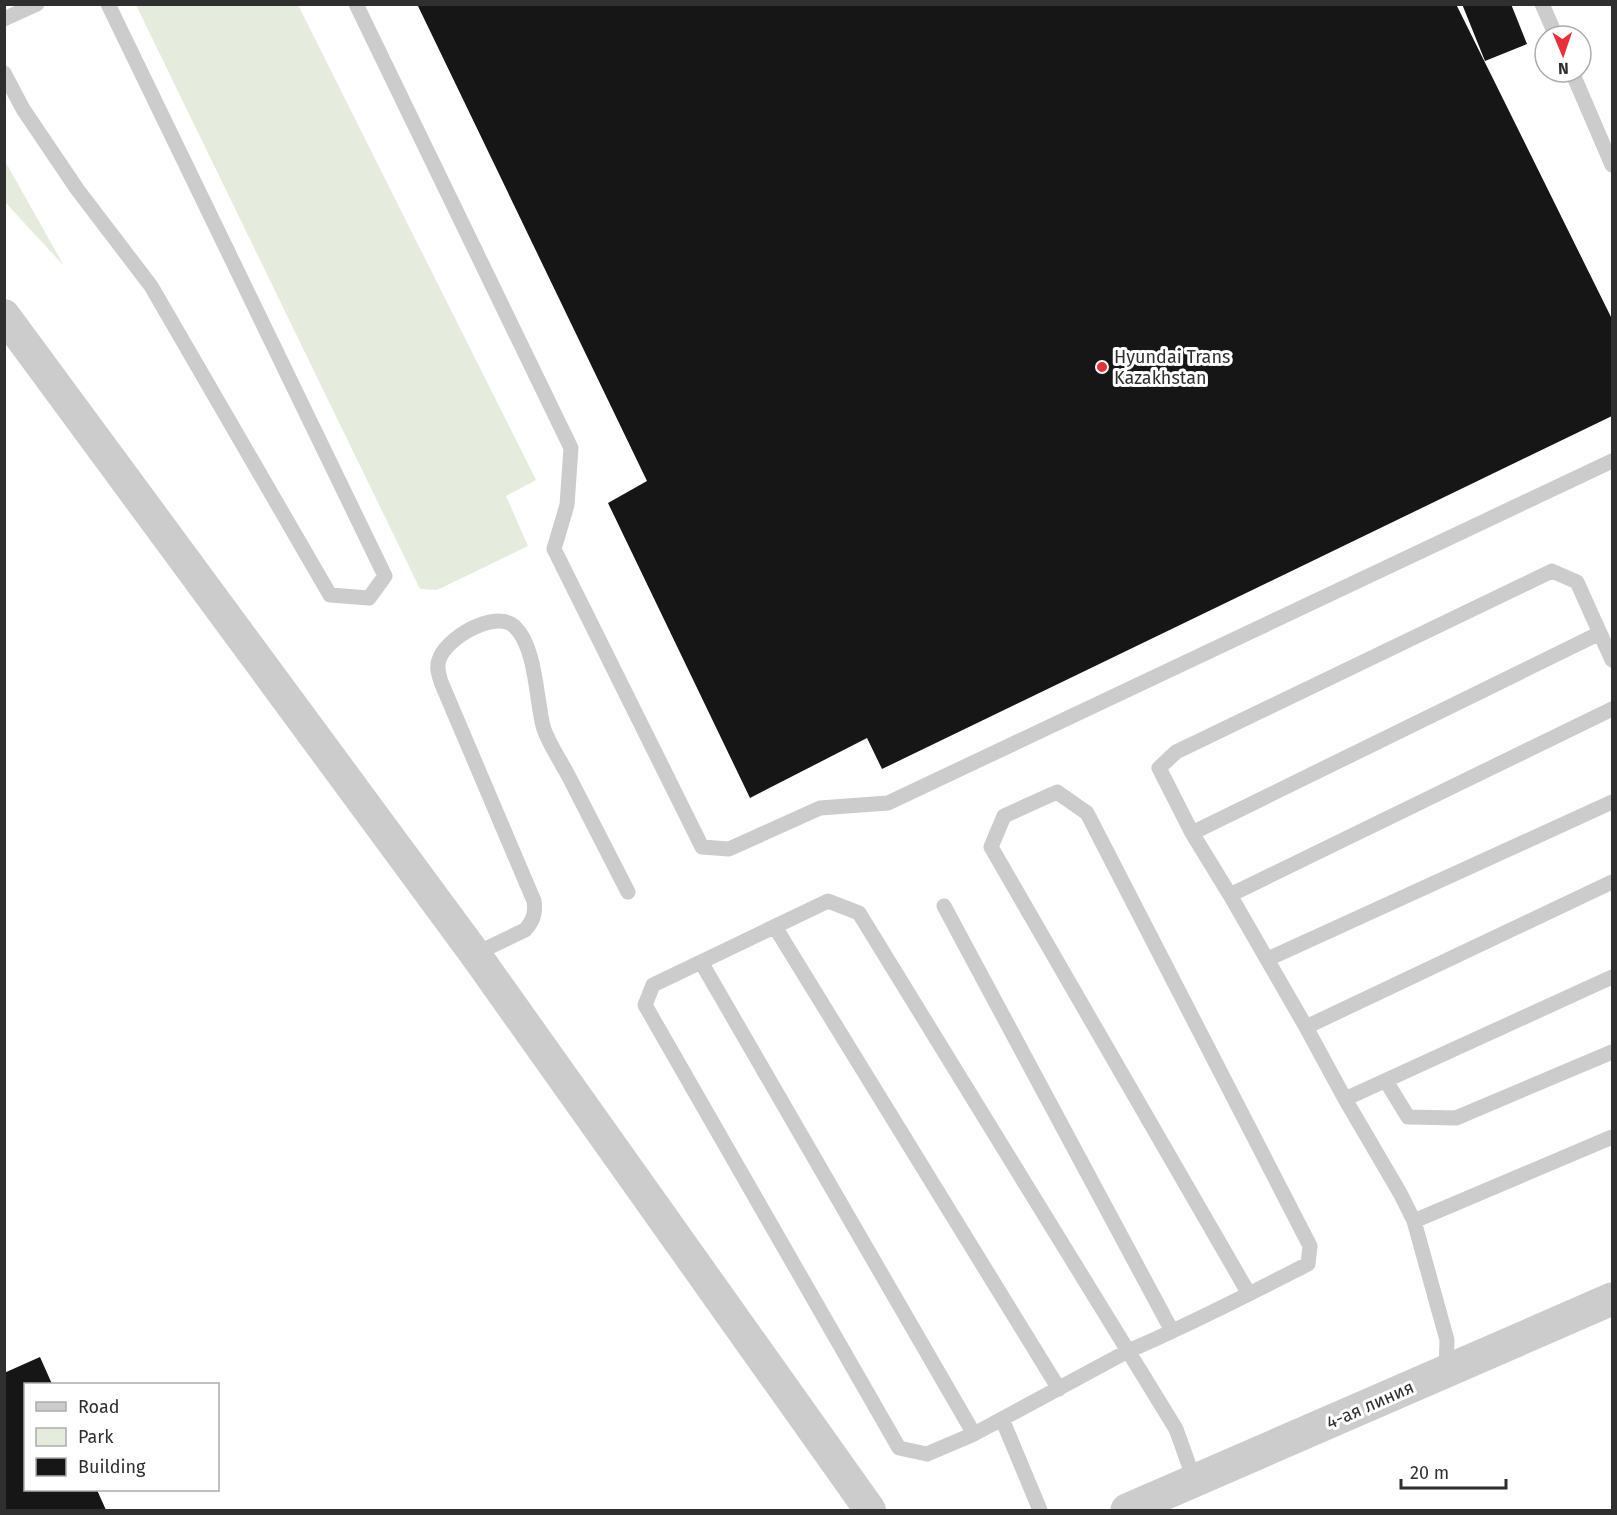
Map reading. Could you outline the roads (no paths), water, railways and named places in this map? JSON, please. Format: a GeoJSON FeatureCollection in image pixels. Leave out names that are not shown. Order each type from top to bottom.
{"type":"FeatureCollection","features":[{"type":"Feature","properties":{"kind":"street"},"geometry":{"type":"LineString","coordinates":[[4,315],[475,954],[870,1510]]}},
{"type":"Feature","properties":{"kind":"street","name":"4-ая линия"},"geometry":{"type":"LineString","coordinates":[[1127,1510],[1612,1299]]}},
{"type":"Feature","properties":{"kind":"lane"},"geometry":{"type":"LineString","coordinates":[[4,19],[37,4]]}},
{"type":"Feature","properties":{"kind":"lane"},"geometry":{"type":"LineString","coordinates":[[4,73],[23,109],[77,189],[151,286],[330,595],[369,597],[385,576],[108,4]]}},
{"type":"Feature","properties":{"kind":"lane"},"geometry":{"type":"LineString","coordinates":[[356,4],[572,448],[567,505],[554,549],[702,848],[729,849],[820,808],[888,803],[1612,461]]}},
{"type":"Feature","properties":{"kind":"lane"},"geometry":{"type":"LineString","coordinates":[[1542,4],[1551,24]]}},
{"type":"Feature","properties":{"kind":"lane"},"geometry":{"type":"LineString","coordinates":[[1577,84],[1612,165]]}},
{"type":"Feature","properties":{"kind":"lane"},"geometry":{"type":"LineString","coordinates":[[1446,1372],[1447,1340],[1414,1221],[1268,959],[1192,833],[1159,768],[1176,752],[1552,571],[1577,582],[1612,660]]}},
{"type":"Feature","properties":{"kind":"lane"},"geometry":{"type":"LineString","coordinates":[[475,954],[525,930],[530,924],[535,909],[534,901],[437,671],[443,650],[458,636],[476,626],[490,622],[505,622],[514,626],[524,640],[533,663],[544,728],[628,892]]}},
{"type":"Feature","properties":{"kind":"lane"},"geometry":{"type":"LineString","coordinates":[[1192,833],[1600,633]]}},
{"type":"Feature","properties":{"kind":"lane"},"geometry":{"type":"LineString","coordinates":[[1230,895],[1612,709]]}},
{"type":"Feature","properties":{"kind":"lane"},"geometry":{"type":"LineString","coordinates":[[1195,1482],[1176,1429],[1128,1351],[859,913],[828,901],[653,985],[645,1005],[899,1448],[927,1454],[974,1434],[1128,1351],[1172,1331],[1248,1294],[1308,1264],[1310,1246],[1087,813],[1057,792],[1004,816],[992,847],[1248,1294]]}},
{"type":"Feature","properties":{"kind":"lane"},"geometry":{"type":"LineString","coordinates":[[1268,959],[1612,802]]}},
{"type":"Feature","properties":{"kind":"lane"},"geometry":{"type":"LineString","coordinates":[[1306,1027],[1612,882]]}},
{"type":"Feature","properties":{"kind":"lane"},"geometry":{"type":"LineString","coordinates":[[944,906],[1172,1331]]}},
{"type":"Feature","properties":{"kind":"lane"},"geometry":{"type":"LineString","coordinates":[[775,927],[1059,1389]]}},
{"type":"Feature","properties":{"kind":"lane"},"geometry":{"type":"LineString","coordinates":[[701,962],[974,1434]]}},
{"type":"Feature","properties":{"kind":"lane"},"geometry":{"type":"LineString","coordinates":[[1345,1099],[1612,977]]}},
{"type":"Feature","properties":{"kind":"lane"},"geometry":{"type":"LineString","coordinates":[[1386,1080],[1408,1117],[1456,1118],[1612,1052]]}},
{"type":"Feature","properties":{"kind":"lane"},"geometry":{"type":"LineString","coordinates":[[1414,1221],[1612,1137]]}},
{"type":"Feature","properties":{"kind":"lane"},"geometry":{"type":"LineString","coordinates":[[1002,1419],[1040,1510]]}},
{"type":"Feature","properties":{"kind":"place","name":"Hyundai Trans Kazakhstan"},"geometry":{"type":"Point","coordinates":[1102,367]}}]}
